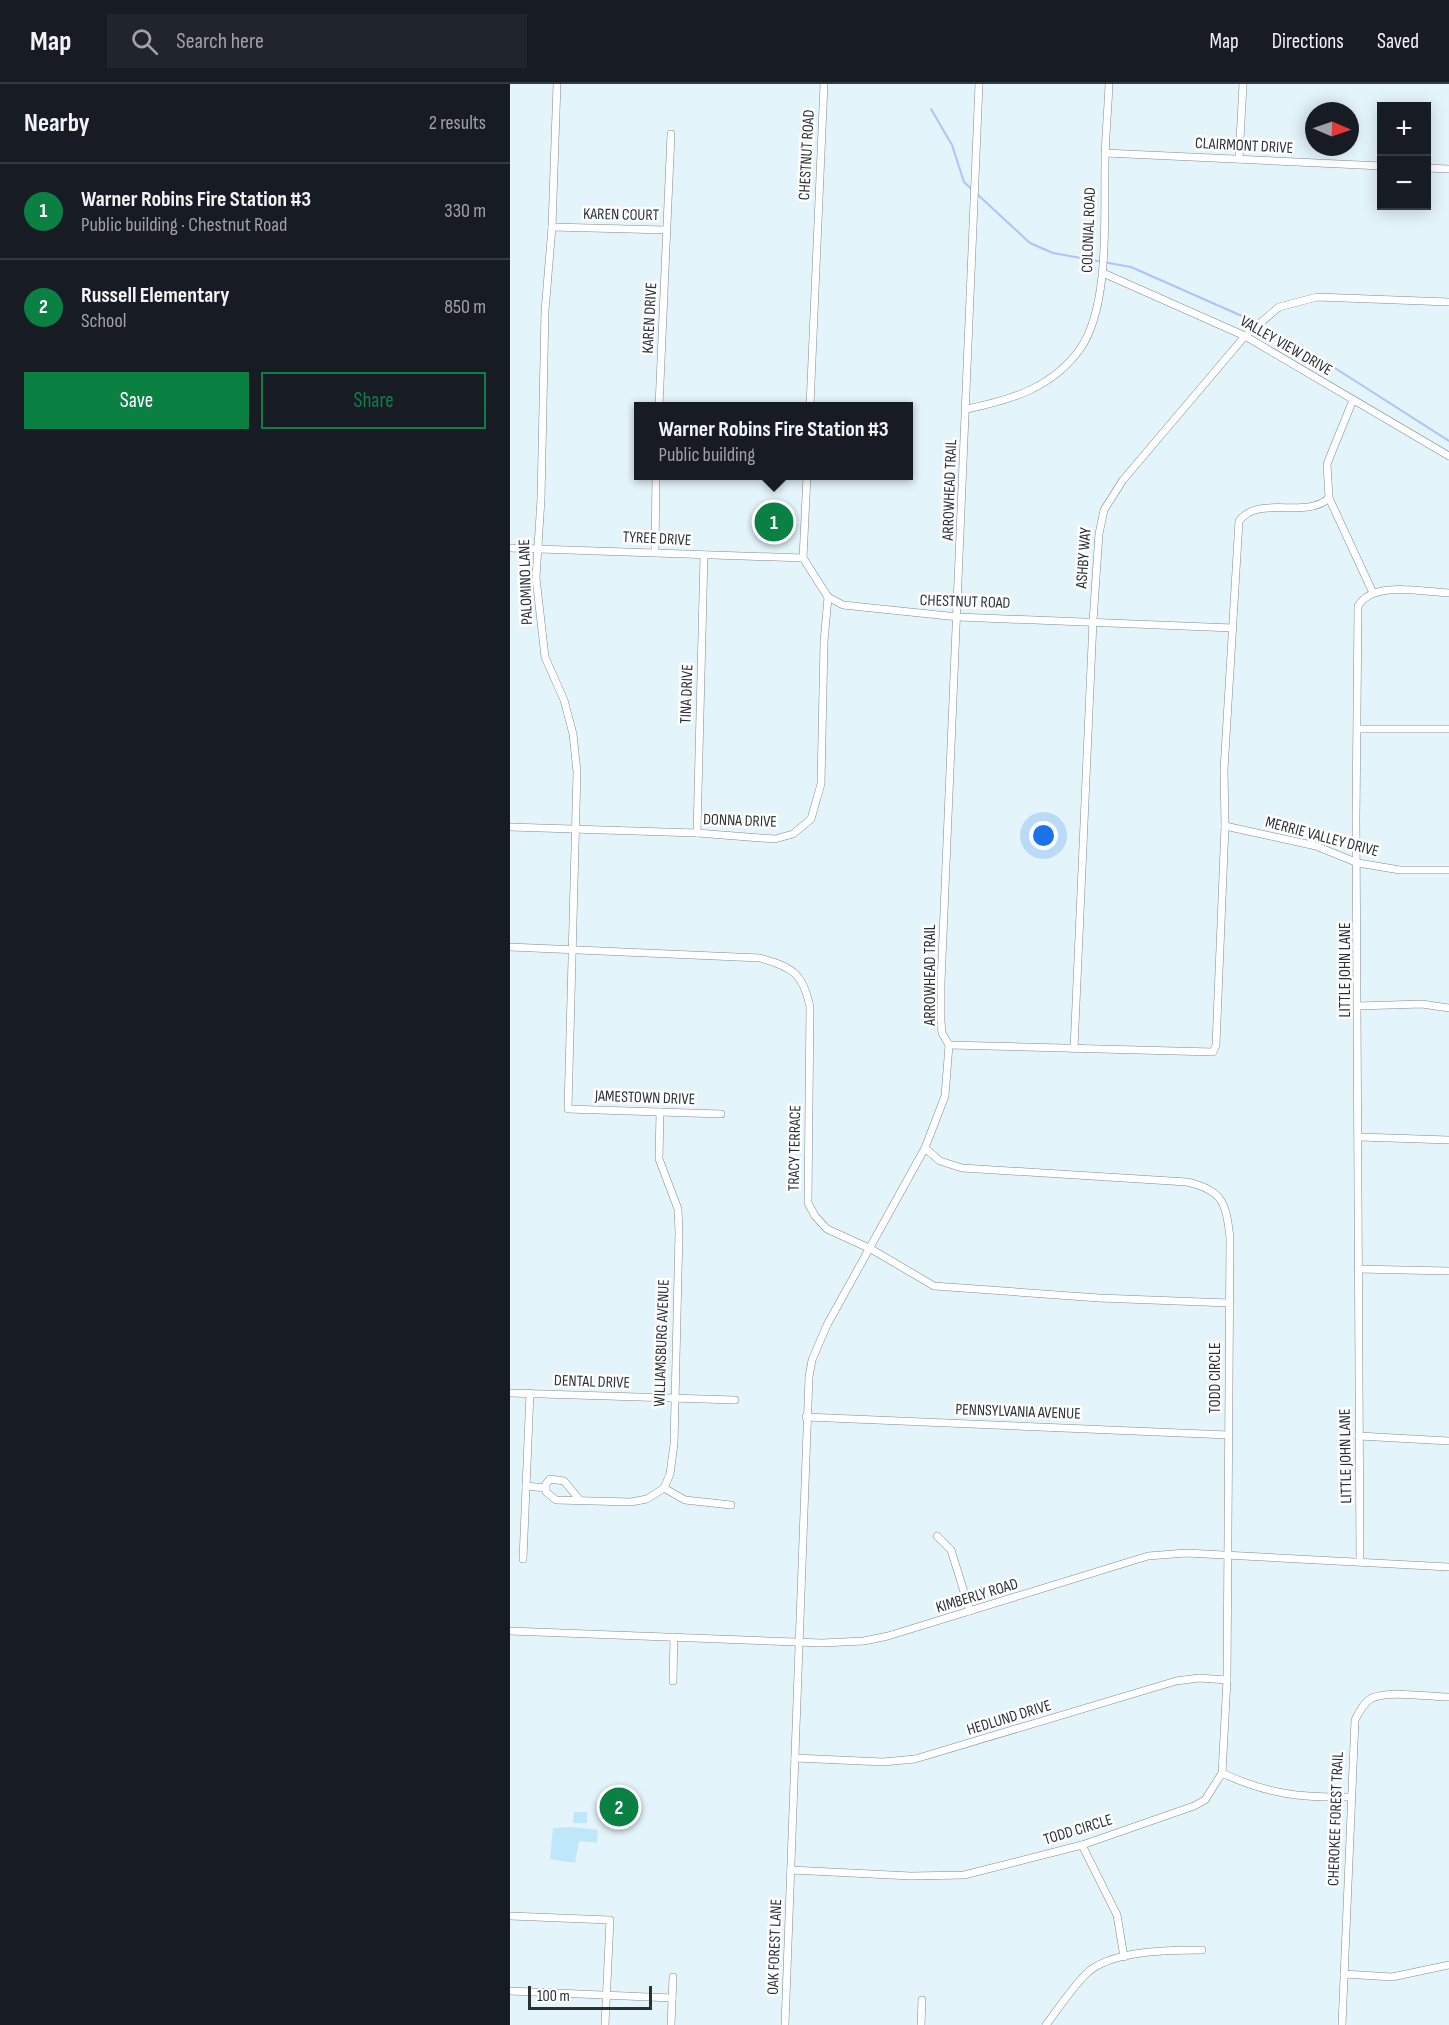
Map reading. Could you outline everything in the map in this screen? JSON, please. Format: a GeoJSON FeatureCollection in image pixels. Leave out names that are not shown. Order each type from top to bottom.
{"type":"FeatureCollection","features":[{"type":"Feature","properties":{"kind":"street","name":"PALOMINO LANE"},"geometry":{"type":"LineString","coordinates":[[557,84],[552,227],[545,311],[541,499],[536,549],[539,616],[545,657],[564,700],[573,734],[577,772],[568,1109]]}},
{"type":"Feature","properties":{"kind":"street","name":"CHESTNUT ROAD"},"geometry":{"type":"LineString","coordinates":[[810,402],[824,84]]}},
{"type":"Feature","properties":{"kind":"street","name":"ARROWHEAD TRAIL"},"geometry":{"type":"LineString","coordinates":[[979,84],[941,983],[942,1033],[949,1045],[1213,1052],[1225,826],[1224,770],[1239,520],[1254,509],[1316,506],[1329,498]]}},
{"type":"Feature","properties":{"kind":"street","name":"COLONIAL ROAD"},"geometry":{"type":"LineString","coordinates":[[967,409],[1028,392],[1056,375],[1081,348],[1089,331],[1103,273],[1105,153],[1109,84]]}},
{"type":"Feature","properties":{"kind":"street"},"geometry":{"type":"LineString","coordinates":[[1239,159],[1243,84]]}},
{"type":"Feature","properties":{"kind":"street","name":"KAREN COURT"},"geometry":{"type":"LineString","coordinates":[[552,227],[666,230],[670,134]]}},
{"type":"Feature","properties":{"kind":"street","name":"CLAIRMONT DRIVE"},"geometry":{"type":"LineString","coordinates":[[1105,153],[1377,166]]}},
{"type":"Feature","properties":{"kind":"street"},"geometry":{"type":"LineString","coordinates":[[1431,168],[1449,169]]}},
{"type":"Feature","properties":{"kind":"street","name":"KAREN DRIVE"},"geometry":{"type":"LineString","coordinates":[[659,402],[666,230]]}},
{"type":"Feature","properties":{"kind":"street","name":"VALLEY VIEW DRIVE"},"geometry":{"type":"LineString","coordinates":[[1103,273],[1245,336],[1449,456]]}},
{"type":"Feature","properties":{"kind":"street","name":"ASHBY WAY"},"geometry":{"type":"LineString","coordinates":[[1074,1049],[1094,621],[1099,534],[1104,510],[1123,480],[1245,336],[1279,307],[1317,297],[1449,302]]}},
{"type":"Feature","properties":{"kind":"street"},"geometry":{"type":"LineString","coordinates":[[1353,400],[1327,464],[1329,498],[1373,593],[1390,591],[1449,593]]}},
{"type":"Feature","properties":{"kind":"street"},"geometry":{"type":"LineString","coordinates":[[655,551],[656,480]]}},
{"type":"Feature","properties":{"kind":"street"},"geometry":{"type":"LineString","coordinates":[[807,480],[803,558],[828,597]]}},
{"type":"Feature","properties":{"kind":"street","name":"TYREE DRIVE"},"geometry":{"type":"LineString","coordinates":[[510,548],[655,551],[803,558]]}},
{"type":"Feature","properties":{"kind":"street","name":"TINA DRIVE"},"geometry":{"type":"LineString","coordinates":[[697,833],[704,555]]}},
{"type":"Feature","properties":{"kind":"street","name":"LITTLE JOHN LANE"},"geometry":{"type":"LineString","coordinates":[[1360,1562],[1359,729],[1356,664],[1359,606],[1363,598],[1373,593]]}},
{"type":"Feature","properties":{"kind":"street","name":"CHESTNUT ROAD"},"geometry":{"type":"LineString","coordinates":[[828,597],[843,605],[858,608],[958,617],[1233,628]]}},
{"type":"Feature","properties":{"kind":"street","name":"DONNA DRIVE"},"geometry":{"type":"LineString","coordinates":[[510,827],[697,833],[774,839],[793,834],[811,819],[821,784],[824,642],[828,597]]}},
{"type":"Feature","properties":{"kind":"street"},"geometry":{"type":"LineString","coordinates":[[1359,729],[1449,729]]}},
{"type":"Feature","properties":{"kind":"street","name":"MERRIE VALLEY DRIVE"},"geometry":{"type":"LineString","coordinates":[[1225,826],[1316,846],[1358,863],[1400,870],[1449,870]]}},
{"type":"Feature","properties":{"kind":"street","name":"TRACY TERRACE"},"geometry":{"type":"LineString","coordinates":[[510,947],[599,953],[760,958],[783,965],[798,975],[807,992],[810,1007],[808,1203],[814,1216],[827,1229],[871,1249],[934,1286],[1099,1298],[1229,1303]]}},
{"type":"Feature","properties":{"kind":"street"},"geometry":{"type":"LineString","coordinates":[[1358,1006],[1422,1004],[1449,1008]]}},
{"type":"Feature","properties":{"kind":"street"},"geometry":{"type":"LineString","coordinates":[[791,1870],[806,1417],[812,1360],[837,1305],[871,1249],[925,1148],[945,1096],[949,1045]]}},
{"type":"Feature","properties":{"kind":"street","name":"JAMESTOWN DRIVE"},"geometry":{"type":"LineString","coordinates":[[568,1109],[721,1114]]}},
{"type":"Feature","properties":{"kind":"street","name":"WILLIAMSBURG AVENUE"},"geometry":{"type":"LineString","coordinates":[[660,1112],[659,1159],[678,1209],[679,1232],[672,1458],[670,1474],[663,1488]]}},
{"type":"Feature","properties":{"kind":"street"},"geometry":{"type":"LineString","coordinates":[[1360,1137],[1449,1140]]}},
{"type":"Feature","properties":{"kind":"street","name":"TODD CIRCLE"},"geometry":{"type":"LineString","coordinates":[[791,1870],[911,1876],[964,1875],[1082,1845],[1194,1806],[1205,1800],[1222,1773],[1227,1680],[1229,1557],[1230,1238],[1228,1213],[1219,1195],[1206,1186],[1151,1178],[962,1168],[940,1161],[925,1148]]}},
{"type":"Feature","properties":{"kind":"street"},"geometry":{"type":"LineString","coordinates":[[1358,1269],[1449,1271]]}},
{"type":"Feature","properties":{"kind":"street","name":"DENTAL DRIVE"},"geometry":{"type":"LineString","coordinates":[[510,1393],[735,1400]]}},
{"type":"Feature","properties":{"kind":"street"},"geometry":{"type":"LineString","coordinates":[[523,1559],[530,1393]]}},
{"type":"Feature","properties":{"kind":"street","name":"PENNSYLVANIA AVENUE"},"geometry":{"type":"LineString","coordinates":[[806,1417],[1228,1435]]}},
{"type":"Feature","properties":{"kind":"street"},"geometry":{"type":"LineString","coordinates":[[1359,1436],[1449,1441]]}},
{"type":"Feature","properties":{"kind":"street"},"geometry":{"type":"LineString","coordinates":[[579,1499],[564,1481],[557,1478],[550,1479],[546,1488],[549,1497],[556,1500],[630,1502],[647,1499],[663,1488],[685,1500],[730,1505]]}},
{"type":"Feature","properties":{"kind":"street"},"geometry":{"type":"LineString","coordinates":[[526,1486],[546,1488]]}},
{"type":"Feature","properties":{"kind":"street"},"geometry":{"type":"LineString","coordinates":[[937,1536],[951,1550],[970,1611]]}},
{"type":"Feature","properties":{"kind":"street","name":"KIMBERLY ROAD"},"geometry":{"type":"LineString","coordinates":[[510,1631],[800,1642],[864,1641],[933,1624],[1148,1556],[1186,1553],[1449,1567]]}},
{"type":"Feature","properties":{"kind":"street"},"geometry":{"type":"LineString","coordinates":[[673,1681],[674,1637]]}},
{"type":"Feature","properties":{"kind":"street","name":"HEDLUND DRIVE"},"geometry":{"type":"LineString","coordinates":[[795,1758],[883,1762],[915,1760],[1176,1681],[1199,1678],[1227,1680]]}},
{"type":"Feature","properties":{"kind":"street","name":"CHEROKEE FOREST TRAIL"},"geometry":{"type":"LineString","coordinates":[[1342,2025],[1355,1720],[1364,1705],[1372,1698],[1383,1695],[1449,1697]]}},
{"type":"Feature","properties":{"kind":"street"},"geometry":{"type":"LineString","coordinates":[[1222,1773],[1275,1793],[1304,1798],[1350,1797]]}},
{"type":"Feature","properties":{"kind":"street"},"geometry":{"type":"LineString","coordinates":[[1082,1845],[1117,1915],[1124,1957]]}},
{"type":"Feature","properties":{"kind":"street","name":"OAK FOREST LANE"},"geometry":{"type":"LineString","coordinates":[[785,2025],[791,1870]]}},
{"type":"Feature","properties":{"kind":"street"},"geometry":{"type":"LineString","coordinates":[[510,1916],[610,1920],[604,1995],[605,2025]]}},
{"type":"Feature","properties":{"kind":"street"},"geometry":{"type":"LineString","coordinates":[[1046,2025],[1086,1974],[1096,1965],[1124,1957],[1167,1950],[1202,1950]]}},
{"type":"Feature","properties":{"kind":"street"},"geometry":{"type":"LineString","coordinates":[[1344,1974],[1392,1977],[1449,1965]]}},
{"type":"Feature","properties":{"kind":"street"},"geometry":{"type":"LineString","coordinates":[[671,2025],[673,1977]]}},
{"type":"Feature","properties":{"kind":"street"},"geometry":{"type":"LineString","coordinates":[[510,1990],[672,1998]]}},
{"type":"Feature","properties":{"kind":"street"},"geometry":{"type":"LineString","coordinates":[[921,2025],[922,2000]]}},
{"type":"Feature","properties":{"kind":"shaded area"},"geometry":{"type":"Polygon","coordinates":[[[574,1812],[587,1812],[587,1823],[573,1823],[574,1812]]]}},
{"type":"Feature","properties":{"kind":"shaded area"},"geometry":{"type":"Polygon","coordinates":[[[553,1828],[598,1830],[597,1843],[579,1841],[575,1863],[550,1859],[553,1828]]]}},
{"type":"Feature","properties":{"kind":"waterway"},"geometry":{"type":"LineString","coordinates":[[931,109],[952,145],[964,182],[1030,243],[1053,253],[1131,267],[1251,320],[1302,347],[1449,441]]}},
{"type":"Feature","properties":{"kind":"place","name":"Warner Robins Fire Station #3"},"geometry":{"type":"Point","coordinates":[774,522]}},
{"type":"Feature","properties":{"kind":"place","name":"Russell Elementary"},"geometry":{"type":"Point","coordinates":[619,1807]}}]}
